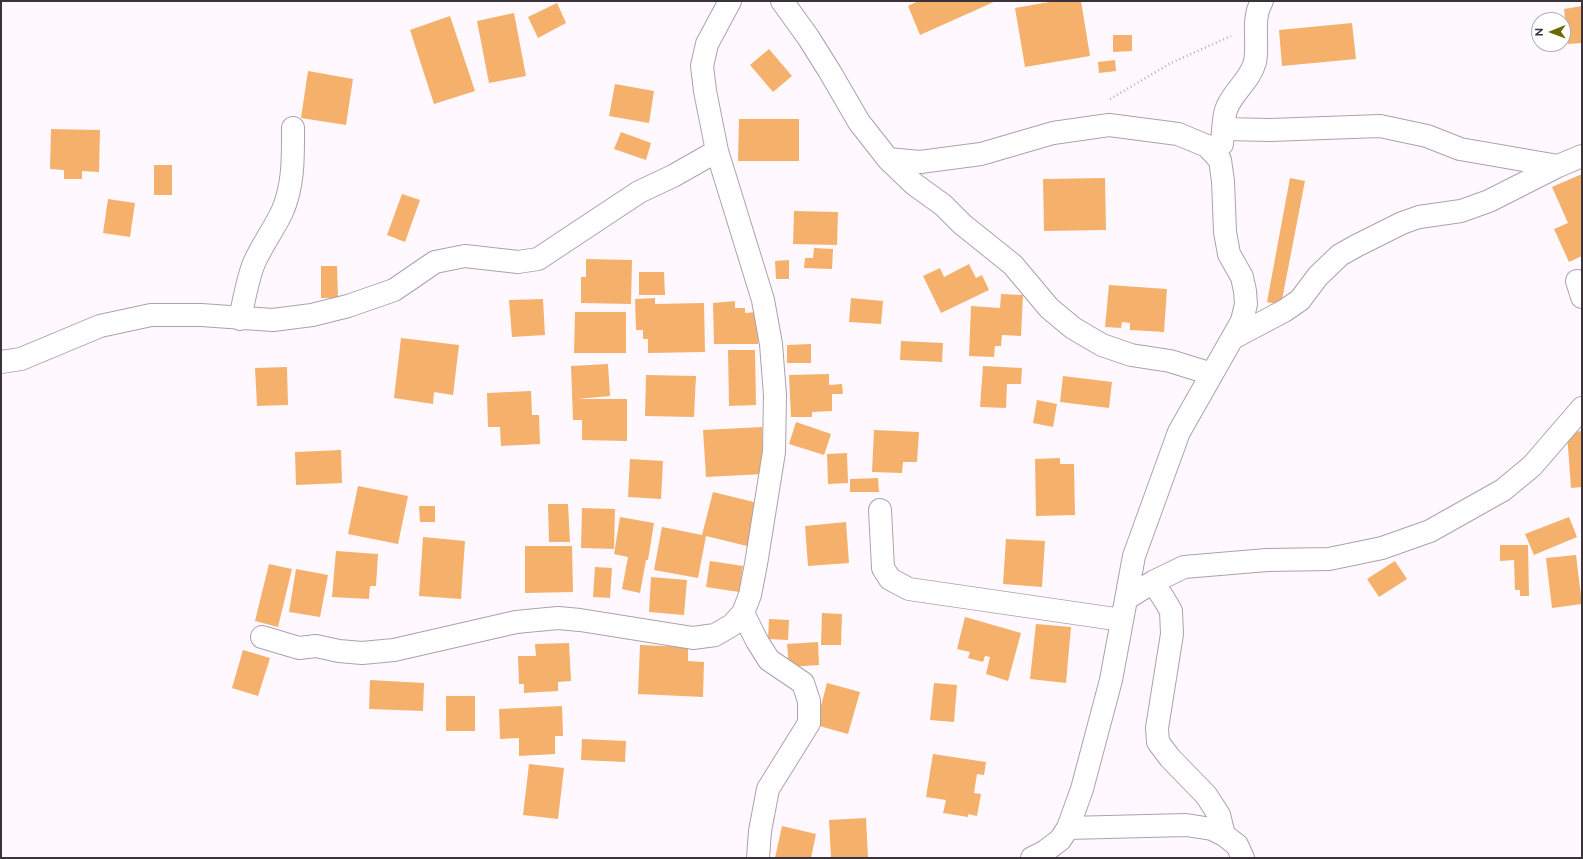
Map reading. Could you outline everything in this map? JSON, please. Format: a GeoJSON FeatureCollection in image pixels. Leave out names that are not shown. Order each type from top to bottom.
{"type":"FeatureCollection","features":[{"type":"Feature","properties":{"kind":"street"},"geometry":{"type":"LineString","coordinates":[[262,637],[299,648],[316,646],[339,651],[362,653],[394,650],[516,622],[558,618],[580,620],[693,638],[716,635],[732,625],[743,613],[750,595],[756,564],[774,452],[775,395],[771,344],[763,300],[717,152],[705,91],[702,66],[707,44],[730,1]]}},
{"type":"Feature","properties":{"kind":"street"},"geometry":{"type":"LineString","coordinates":[[782,1],[808,37],[859,122],[888,159],[914,184],[943,205],[962,224],[1013,265],[1049,308],[1073,328],[1102,345],[1130,355],[1170,361],[1212,374]]}},
{"type":"Feature","properties":{"kind":"street"},"geometry":{"type":"LineString","coordinates":[[1032,858],[1044,852],[1060,840],[1068,828],[1082,789],[1105,702],[1134,556],[1179,432],[1242,321],[1246,304],[1242,277],[1229,254],[1225,232],[1223,181],[1220,160],[1226,110],[1236,92],[1251,73],[1255,61],[1256,24],[1259,7],[1262,1]]}},
{"type":"Feature","properties":{"kind":"street"},"geometry":{"type":"LineString","coordinates":[[888,159],[920,162],[981,154],[1053,133],[1109,125],[1178,134],[1207,146],[1220,160]]}},
{"type":"Feature","properties":{"kind":"street"},"geometry":{"type":"LineString","coordinates":[[1224,129],[1270,130],[1380,126],[1427,136],[1460,149],[1558,166]]}},
{"type":"Feature","properties":{"kind":"street"},"geometry":{"type":"LineString","coordinates":[[240,319],[247,285],[255,262],[282,211],[290,184],[294,164],[293,128]]}},
{"type":"Feature","properties":{"kind":"street"},"geometry":{"type":"LineString","coordinates":[[1,362],[21,359],[100,326],[151,316],[200,315],[240,319],[273,320],[312,315],[348,306],[394,290],[435,262],[465,256],[518,262],[538,258],[640,192],[717,152]]}},
{"type":"Feature","properties":{"kind":"street"},"geometry":{"type":"LineString","coordinates":[[1233,338],[1284,311],[1300,300],[1318,276],[1340,255],[1356,246],[1402,223],[1419,217],[1461,211],[1489,201],[1558,166],[1582,156]]}},
{"type":"Feature","properties":{"kind":"street"},"geometry":{"type":"LineString","coordinates":[[880,510],[883,568],[890,579],[909,589],[1124,609],[1153,582],[1184,567],[1267,560],[1329,559],[1382,548],[1430,531],[1503,490],[1532,466],[1582,408]]}},
{"type":"Feature","properties":{"kind":"street"},"geometry":{"type":"LineString","coordinates":[[1153,582],[1171,611],[1172,634],[1157,728],[1158,742],[1170,758],[1206,795],[1219,815],[1224,835]]}},
{"type":"Feature","properties":{"kind":"street"},"geometry":{"type":"LineString","coordinates":[[743,613],[757,641],[769,660],[803,683],[809,701],[809,723],[768,790],[760,831],[758,858]]}},
{"type":"Feature","properties":{"kind":"street"},"geometry":{"type":"LineString","coordinates":[[1068,828],[1186,825],[1212,829],[1224,835],[1237,845],[1243,858]]}},
{"type":"Feature","properties":{"kind":"path"},"geometry":{"type":"LineString","coordinates":[[1105,102],[1171,63],[1256,24]]}},
{"type":"Feature","properties":{"kind":"building"},"geometry":{"type":"Polygon","coordinates":[[[918,1],[996,1],[920,35],[908,6],[918,1]]]}},
{"type":"Feature","properties":{"kind":"building"},"geometry":{"type":"Polygon","coordinates":[[[1055,1],[1081,1],[1090,56],[1025,67],[1015,8],[1055,1]]]}},
{"type":"Feature","properties":{"kind":"building"},"geometry":{"type":"Polygon","coordinates":[[[557,3],[566,23],[538,38],[528,17],[557,3]]]}},
{"type":"Feature","properties":{"kind":"building"},"geometry":{"type":"Polygon","coordinates":[[[1582,6],[1582,43],[1571,44],[1571,12],[1564,12],[1564,9],[1582,6]]]}},
{"type":"Feature","properties":{"kind":"building"},"geometry":{"type":"Polygon","coordinates":[[[514,13],[526,76],[489,83],[477,21],[514,13]]]}},
{"type":"Feature","properties":{"kind":"building"},"geometry":{"type":"Polygon","coordinates":[[[450,16],[475,91],[434,104],[410,30],[450,16]]]}},
{"type":"Feature","properties":{"kind":"building"},"geometry":{"type":"Polygon","coordinates":[[[1352,23],[1356,59],[1282,66],[1279,30],[1352,23]]]}},
{"type":"Feature","properties":{"kind":"building"},"geometry":{"type":"Polygon","coordinates":[[[1113,35],[1132,35],[1132,51],[1113,52],[1113,35]]]}},
{"type":"Feature","properties":{"kind":"building"},"geometry":{"type":"Polygon","coordinates":[[[769,49],[792,76],[773,92],[750,65],[769,49]]]}},
{"type":"Feature","properties":{"kind":"building"},"geometry":{"type":"Polygon","coordinates":[[[1115,60],[1116,71],[1099,73],[1098,62],[1115,60]]]}},
{"type":"Feature","properties":{"kind":"building"},"geometry":{"type":"Polygon","coordinates":[[[308,71],[353,79],[346,125],[301,118],[308,71]]]}},
{"type":"Feature","properties":{"kind":"building"},"geometry":{"type":"Polygon","coordinates":[[[615,84],[654,91],[649,123],[609,116],[615,84]]]}},
{"type":"Feature","properties":{"kind":"building"},"geometry":{"type":"Polygon","coordinates":[[[739,119],[799,119],[799,161],[738,161],[739,119]]]}},
{"type":"Feature","properties":{"kind":"building"},"geometry":{"type":"Polygon","coordinates":[[[51,129],[100,130],[99,172],[82,171],[82,179],[64,179],[64,170],[50,169],[51,129]]]}},
{"type":"Feature","properties":{"kind":"building"},"geometry":{"type":"Polygon","coordinates":[[[621,132],[651,143],[646,160],[614,149],[621,132]]]}},
{"type":"Feature","properties":{"kind":"building"},"geometry":{"type":"Polygon","coordinates":[[[154,165],[172,165],[172,195],[154,195],[154,165]]]}},
{"type":"Feature","properties":{"kind":"building"},"geometry":{"type":"Polygon","coordinates":[[[1582,174],[1582,256],[1569,262],[1554,229],[1568,223],[1552,187],[1582,174]]]}},
{"type":"Feature","properties":{"kind":"building"},"geometry":{"type":"Polygon","coordinates":[[[1105,178],[1106,230],[1044,231],[1043,179],[1105,178]]]}},
{"type":"Feature","properties":{"kind":"building"},"geometry":{"type":"Polygon","coordinates":[[[1290,178],[1305,181],[1281,305],[1267,302],[1290,178]]]}},
{"type":"Feature","properties":{"kind":"building"},"geometry":{"type":"Polygon","coordinates":[[[402,194],[420,200],[405,242],[387,235],[402,194]]]}},
{"type":"Feature","properties":{"kind":"building"},"geometry":{"type":"Polygon","coordinates":[[[108,199],[135,203],[130,237],[103,233],[108,199]]]}},
{"type":"Feature","properties":{"kind":"building"},"geometry":{"type":"Polygon","coordinates":[[[794,211],[838,212],[837,245],[793,244],[794,211]]]}},
{"type":"Feature","properties":{"kind":"building"},"geometry":{"type":"Polygon","coordinates":[[[814,248],[833,249],[832,269],[804,268],[805,258],[813,258],[814,248]]]}},
{"type":"Feature","properties":{"kind":"building"},"geometry":{"type":"Polygon","coordinates":[[[586,259],[632,260],[631,304],[581,303],[581,277],[586,277],[586,259]]]}},
{"type":"Feature","properties":{"kind":"building"},"geometry":{"type":"Polygon","coordinates":[[[789,260],[789,279],[776,279],[775,261],[789,260]]]}},
{"type":"Feature","properties":{"kind":"building"},"geometry":{"type":"Polygon","coordinates":[[[969,264],[976,278],[982,275],[989,290],[941,313],[923,276],[940,268],[944,277],[969,264]]]}},
{"type":"Feature","properties":{"kind":"building"},"geometry":{"type":"Polygon","coordinates":[[[321,266],[337,266],[338,298],[321,298],[321,266]]]}},
{"type":"Feature","properties":{"kind":"building"},"geometry":{"type":"Polygon","coordinates":[[[639,272],[664,272],[665,295],[639,295],[639,272]]]}},
{"type":"Feature","properties":{"kind":"building"},"geometry":{"type":"Polygon","coordinates":[[[1109,285],[1167,289],[1164,332],[1130,330],[1130,323],[1122,322],[1121,328],[1105,327],[1109,285]]]}},
{"type":"Feature","properties":{"kind":"building"},"geometry":{"type":"Polygon","coordinates":[[[1001,294],[1023,295],[1021,336],[1002,335],[1001,346],[995,346],[994,357],[969,356],[971,306],[1000,308],[1001,294]]]}},
{"type":"Feature","properties":{"kind":"building"},"geometry":{"type":"Polygon","coordinates":[[[655,298],[655,304],[704,303],[705,352],[648,353],[648,339],[643,339],[643,330],[636,330],[635,299],[655,298]]]}},
{"type":"Feature","properties":{"kind":"building"},"geometry":{"type":"Polygon","coordinates":[[[851,298],[883,301],[881,324],[849,322],[851,298]]]}},
{"type":"Feature","properties":{"kind":"building"},"geometry":{"type":"Polygon","coordinates":[[[543,299],[545,335],[512,337],[509,300],[543,299]]]}},
{"type":"Feature","properties":{"kind":"building"},"geometry":{"type":"Polygon","coordinates":[[[735,301],[735,308],[745,308],[745,313],[757,312],[758,344],[714,344],[713,303],[735,301]]]}},
{"type":"Feature","properties":{"kind":"building"},"geometry":{"type":"Polygon","coordinates":[[[575,312],[626,312],[626,353],[574,353],[575,312]]]}},
{"type":"Feature","properties":{"kind":"building"},"geometry":{"type":"Polygon","coordinates":[[[401,338],[459,345],[453,395],[434,392],[433,404],[394,398],[401,338]]]}},
{"type":"Feature","properties":{"kind":"building"},"geometry":{"type":"Polygon","coordinates":[[[901,341],[943,343],[942,362],[900,360],[901,341]]]}},
{"type":"Feature","properties":{"kind":"building"},"geometry":{"type":"Polygon","coordinates":[[[811,344],[811,363],[787,363],[787,345],[811,344]]]}},
{"type":"Feature","properties":{"kind":"building"},"geometry":{"type":"Polygon","coordinates":[[[728,350],[755,350],[756,405],[729,406],[728,350]]]}},
{"type":"Feature","properties":{"kind":"building"},"geometry":{"type":"Polygon","coordinates":[[[608,364],[610,396],[577,399],[627,399],[627,441],[582,440],[582,420],[573,420],[571,366],[608,364]]]}},
{"type":"Feature","properties":{"kind":"building"},"geometry":{"type":"Polygon","coordinates":[[[983,366],[1022,368],[1021,384],[1007,384],[1006,408],[980,407],[983,366]]]}},
{"type":"Feature","properties":{"kind":"building"},"geometry":{"type":"Polygon","coordinates":[[[287,367],[288,405],[257,406],[255,368],[287,367]]]}},
{"type":"Feature","properties":{"kind":"building"},"geometry":{"type":"Polygon","coordinates":[[[829,374],[829,385],[842,384],[843,394],[832,394],[832,411],[812,412],[812,417],[791,417],[789,375],[829,374]]]}},
{"type":"Feature","properties":{"kind":"building"},"geometry":{"type":"Polygon","coordinates":[[[646,375],[696,376],[694,417],[645,416],[646,375]]]}},
{"type":"Feature","properties":{"kind":"building"},"geometry":{"type":"Polygon","coordinates":[[[1063,376],[1112,382],[1109,408],[1060,402],[1063,376]]]}},
{"type":"Feature","properties":{"kind":"building"},"geometry":{"type":"Polygon","coordinates":[[[531,391],[532,415],[539,415],[540,444],[501,446],[500,427],[488,427],[487,393],[531,391]]]}},
{"type":"Feature","properties":{"kind":"building"},"geometry":{"type":"Polygon","coordinates":[[[1037,400],[1057,404],[1053,427],[1033,423],[1037,400]]]}},
{"type":"Feature","properties":{"kind":"building"},"geometry":{"type":"Polygon","coordinates":[[[796,422],[831,434],[824,455],[789,444],[796,422]]]}},
{"type":"Feature","properties":{"kind":"building"},"geometry":{"type":"Polygon","coordinates":[[[762,427],[764,474],[706,477],[703,430],[762,427]]]}},
{"type":"Feature","properties":{"kind":"building"},"geometry":{"type":"Polygon","coordinates":[[[874,430],[919,432],[917,462],[903,462],[902,473],[872,472],[874,430]]]}},
{"type":"Feature","properties":{"kind":"building"},"geometry":{"type":"Polygon","coordinates":[[[1582,431],[1582,487],[1571,488],[1567,433],[1582,431]]]}},
{"type":"Feature","properties":{"kind":"building"},"geometry":{"type":"Polygon","coordinates":[[[341,450],[342,483],[296,485],[295,452],[341,450]]]}},
{"type":"Feature","properties":{"kind":"building"},"geometry":{"type":"Polygon","coordinates":[[[847,453],[848,483],[828,484],[827,454],[847,453]]]}},
{"type":"Feature","properties":{"kind":"building"},"geometry":{"type":"Polygon","coordinates":[[[1060,458],[1060,464],[1074,464],[1075,515],[1036,516],[1035,459],[1060,458]]]}},
{"type":"Feature","properties":{"kind":"building"},"geometry":{"type":"Polygon","coordinates":[[[630,459],[663,461],[661,499],[628,497],[630,459]]]}},
{"type":"Feature","properties":{"kind":"building"},"geometry":{"type":"Polygon","coordinates":[[[878,478],[879,492],[850,492],[850,479],[878,478]]]}},
{"type":"Feature","properties":{"kind":"building"},"geometry":{"type":"Polygon","coordinates":[[[358,486],[408,496],[398,544],[348,534],[358,486]]]}},
{"type":"Feature","properties":{"kind":"building"},"geometry":{"type":"Polygon","coordinates":[[[713,492],[758,503],[747,546],[706,536],[698,578],[654,570],[662,527],[702,535],[713,492]]]}},
{"type":"Feature","properties":{"kind":"building"},"geometry":{"type":"Polygon","coordinates":[[[548,504],[568,504],[570,542],[549,542],[548,504]]]}},
{"type":"Feature","properties":{"kind":"building"},"geometry":{"type":"Polygon","coordinates":[[[419,506],[435,506],[435,522],[420,522],[419,506]]]}},
{"type":"Feature","properties":{"kind":"building"},"geometry":{"type":"Polygon","coordinates":[[[582,508],[615,509],[614,549],[581,548],[582,508]]]}},
{"type":"Feature","properties":{"kind":"building"},"geometry":{"type":"Polygon","coordinates":[[[620,517],[654,523],[648,560],[646,560],[640,593],[622,589],[628,557],[614,554],[620,517]]]}},
{"type":"Feature","properties":{"kind":"building"},"geometry":{"type":"Polygon","coordinates":[[[1569,517],[1577,537],[1534,555],[1525,534],[1569,517]]]}},
{"type":"Feature","properties":{"kind":"building"},"geometry":{"type":"Polygon","coordinates":[[[846,522],[849,563],[808,566],[805,526],[846,522]]]}},
{"type":"Feature","properties":{"kind":"building"},"geometry":{"type":"Polygon","coordinates":[[[423,537],[465,541],[461,599],[419,596],[423,537]]]}},
{"type":"Feature","properties":{"kind":"building"},"geometry":{"type":"Polygon","coordinates":[[[1006,539],[1045,541],[1042,587],[1003,584],[1006,539]]]}},
{"type":"Feature","properties":{"kind":"building"},"geometry":{"type":"Polygon","coordinates":[[[1500,545],[1528,545],[1529,596],[1520,596],[1520,590],[1515,590],[1514,560],[1500,561],[1500,545]]]}},
{"type":"Feature","properties":{"kind":"building"},"geometry":{"type":"Polygon","coordinates":[[[525,546],[572,546],[573,592],[525,593],[525,546]]]}},
{"type":"Feature","properties":{"kind":"building"},"geometry":{"type":"Polygon","coordinates":[[[336,551],[378,554],[376,586],[370,586],[369,599],[332,597],[336,551]]]}},
{"type":"Feature","properties":{"kind":"building"},"geometry":{"type":"Polygon","coordinates":[[[1576,555],[1582,604],[1552,608],[1546,558],[1576,555]]]}},
{"type":"Feature","properties":{"kind":"building"},"geometry":{"type":"Polygon","coordinates":[[[710,561],[743,566],[739,592],[706,587],[710,561]]]}},
{"type":"Feature","properties":{"kind":"building"},"geometry":{"type":"Polygon","coordinates":[[[1395,561],[1407,579],[1379,597],[1367,579],[1395,561]]]}},
{"type":"Feature","properties":{"kind":"building"},"geometry":{"type":"Polygon","coordinates":[[[269,564],[292,569],[278,627],[255,621],[269,564]]]}},
{"type":"Feature","properties":{"kind":"building"},"geometry":{"type":"Polygon","coordinates":[[[595,567],[612,568],[610,598],[593,597],[595,567]]]}},
{"type":"Feature","properties":{"kind":"building"},"geometry":{"type":"Polygon","coordinates":[[[296,569],[328,575],[320,617],[289,612],[296,569]]]}},
{"type":"Feature","properties":{"kind":"building"},"geometry":{"type":"Polygon","coordinates":[[[651,577],[687,580],[684,615],[649,612],[651,577]]]}},
{"type":"Feature","properties":{"kind":"building"},"geometry":{"type":"Polygon","coordinates":[[[822,613],[842,614],[841,645],[821,645],[822,613]]]}},
{"type":"Feature","properties":{"kind":"building"},"geometry":{"type":"Polygon","coordinates":[[[965,617],[1021,633],[1008,681],[986,674],[990,657],[985,656],[983,662],[968,658],[970,652],[957,649],[965,617]]]}},
{"type":"Feature","properties":{"kind":"building"},"geometry":{"type":"Polygon","coordinates":[[[769,619],[789,620],[788,640],[768,639],[769,619]]]}},
{"type":"Feature","properties":{"kind":"building"},"geometry":{"type":"Polygon","coordinates":[[[1036,624],[1071,627],[1066,683],[1030,679],[1036,624]]]}},
{"type":"Feature","properties":{"kind":"building"},"geometry":{"type":"Polygon","coordinates":[[[818,642],[819,665],[789,667],[787,644],[818,642]]]}},
{"type":"Feature","properties":{"kind":"building"},"geometry":{"type":"Polygon","coordinates":[[[569,643],[571,681],[558,682],[558,691],[524,693],[524,684],[519,684],[518,656],[536,656],[535,644],[569,643]]]}},
{"type":"Feature","properties":{"kind":"building"},"geometry":{"type":"Polygon","coordinates":[[[640,645],[688,647],[688,661],[704,662],[703,697],[638,694],[640,645]]]}},
{"type":"Feature","properties":{"kind":"building"},"geometry":{"type":"Polygon","coordinates":[[[243,650],[270,658],[258,696],[232,688],[243,650]]]}},
{"type":"Feature","properties":{"kind":"building"},"geometry":{"type":"Polygon","coordinates":[[[370,680],[424,683],[423,711],[369,709],[370,680]]]}},
{"type":"Feature","properties":{"kind":"building"},"geometry":{"type":"Polygon","coordinates":[[[827,683],[860,692],[848,734],[816,725],[827,683]]]}},
{"type":"Feature","properties":{"kind":"building"},"geometry":{"type":"Polygon","coordinates":[[[934,683],[957,685],[954,722],[930,720],[934,683]]]}},
{"type":"Feature","properties":{"kind":"building"},"geometry":{"type":"Polygon","coordinates":[[[446,696],[475,696],[475,731],[446,731],[446,696]]]}},
{"type":"Feature","properties":{"kind":"building"},"geometry":{"type":"Polygon","coordinates":[[[562,706],[563,736],[555,736],[555,754],[519,756],[519,738],[500,739],[499,709],[562,706]]]}},
{"type":"Feature","properties":{"kind":"building"},"geometry":{"type":"Polygon","coordinates":[[[582,739],[626,741],[625,762],[581,760],[582,739]]]}},
{"type":"Feature","properties":{"kind":"building"},"geometry":{"type":"Polygon","coordinates":[[[933,754],[986,762],[984,775],[977,774],[974,793],[981,794],[977,816],[968,814],[968,817],[943,813],[946,800],[926,797],[933,754]]]}},
{"type":"Feature","properties":{"kind":"building"},"geometry":{"type":"Polygon","coordinates":[[[529,764],[564,768],[558,819],[523,815],[529,764]]]}},
{"type":"Feature","properties":{"kind":"building"},"geometry":{"type":"Polygon","coordinates":[[[866,818],[868,858],[831,858],[829,820],[866,818]]]}},
{"type":"Feature","properties":{"kind":"building"},"geometry":{"type":"Polygon","coordinates":[[[782,826],[816,834],[811,858],[775,858],[782,826]]]}}]}
